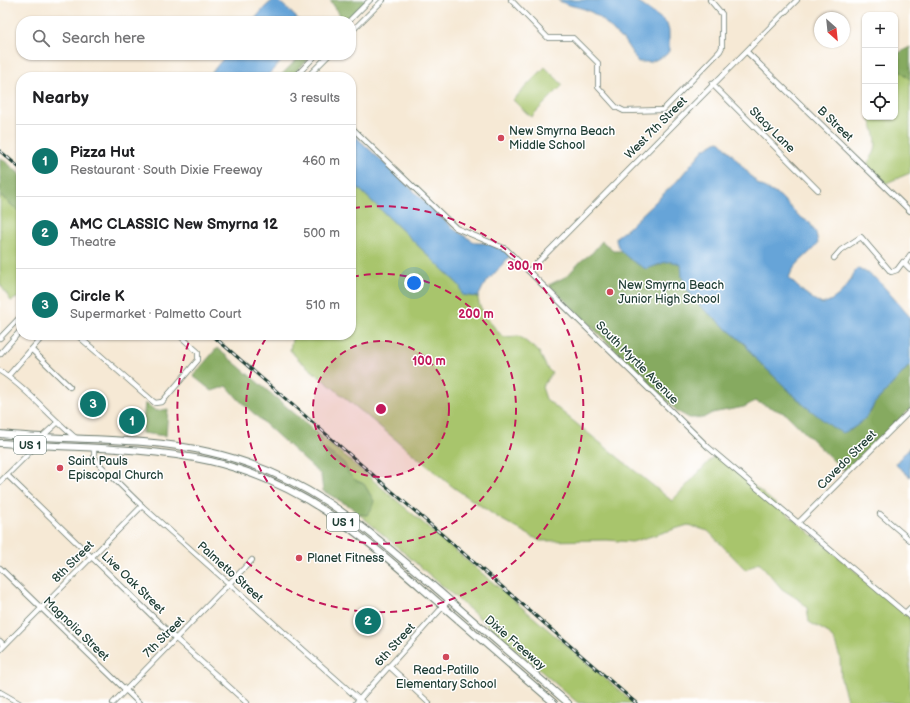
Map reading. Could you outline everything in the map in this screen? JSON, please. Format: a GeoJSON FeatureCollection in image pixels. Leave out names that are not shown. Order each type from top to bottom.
{"type":"FeatureCollection","features":[{"type":"Feature","properties":{"kind":"main road","name":"US 1"},"geometry":{"type":"LineString","coordinates":[[0,434],[164,444],[228,456],[272,472],[316,494],[347,514],[449,600]]}},
{"type":"Feature","properties":{"kind":"main road"},"geometry":{"type":"LineString","coordinates":[[78,448],[93,439]]}},
{"type":"Feature","properties":{"kind":"main road"},"geometry":{"type":"LineString","coordinates":[[94,449],[101,443],[112,440]]}},
{"type":"Feature","properties":{"kind":"main road","name":"US 1"},"geometry":{"type":"LineString","coordinates":[[0,443],[152,452],[195,458],[226,466],[267,480],[310,501],[349,527],[443,606]]}},
{"type":"Feature","properties":{"kind":"main road","name":"Dixie Freeway"},"geometry":{"type":"LineString","coordinates":[[449,600],[568,703]]}},
{"type":"Feature","properties":{"kind":"main road","name":"Dixie Freeway"},"geometry":{"type":"LineString","coordinates":[[443,606],[554,703]]}},
{"type":"Feature","properties":{"kind":"street"},"geometry":{"type":"LineString","coordinates":[[354,16],[370,0]]}},
{"type":"Feature","properties":{"kind":"street"},"geometry":{"type":"LineString","coordinates":[[356,27],[383,0]]}},
{"type":"Feature","properties":{"kind":"street"},"geometry":{"type":"LineString","coordinates":[[511,0],[548,38],[573,38],[598,64],[598,87],[616,107],[624,111],[663,110],[720,51],[722,47],[722,14],[710,0]]}},
{"type":"Feature","properties":{"kind":"street","name":"West 7th Street"},"geometry":{"type":"LineString","coordinates":[[530,270],[712,84],[747,52],[797,0]]}},
{"type":"Feature","properties":{"kind":"street","name":"B Street"},"geometry":{"type":"LineString","coordinates":[[747,52],[910,211]]}},
{"type":"Feature","properties":{"kind":"street"},"geometry":{"type":"LineString","coordinates":[[300,72],[311,60]]}},
{"type":"Feature","properties":{"kind":"street"},"geometry":{"type":"LineString","coordinates":[[312,72],[324,60]]}},
{"type":"Feature","properties":{"kind":"street","name":"Stacy Lane"},"geometry":{"type":"LineString","coordinates":[[712,84],[818,190]]}},
{"type":"Feature","properties":{"kind":"street","name":"South Myrtle Avenue"},"geometry":{"type":"LineString","coordinates":[[356,133],[456,228],[472,236],[500,245],[530,270],[708,447],[910,617]]}},
{"type":"Feature","properties":{"kind":"street"},"geometry":{"type":"LineString","coordinates":[[834,258],[846,246],[861,237],[891,272],[897,270],[902,263],[905,263],[910,255]]}},
{"type":"Feature","properties":{"kind":"street"},"geometry":{"type":"LineString","coordinates":[[905,263],[910,269]]}},
{"type":"Feature","properties":{"kind":"street"},"geometry":{"type":"LineString","coordinates":[[0,338],[16,321]]}},
{"type":"Feature","properties":{"kind":"street"},"geometry":{"type":"LineString","coordinates":[[0,354],[16,336]]}},
{"type":"Feature","properties":{"kind":"street"},"geometry":{"type":"LineString","coordinates":[[8,376],[40,340]]}},
{"type":"Feature","properties":{"kind":"street"},"geometry":{"type":"LineString","coordinates":[[83,340],[155,403],[162,402],[198,360],[198,352],[185,340]]}},
{"type":"Feature","properties":{"kind":"street"},"geometry":{"type":"LineString","coordinates":[[32,350],[70,387]]}},
{"type":"Feature","properties":{"kind":"street"},"geometry":{"type":"LineString","coordinates":[[0,371],[8,376],[57,423],[76,438]]}},
{"type":"Feature","properties":{"kind":"street","name":"Cavedo Street"},"geometry":{"type":"LineString","coordinates":[[798,523],[910,411]]}},
{"type":"Feature","properties":{"kind":"street"},"geometry":{"type":"LineString","coordinates":[[43,436],[57,423]]}},
{"type":"Feature","properties":{"kind":"street"},"geometry":{"type":"LineString","coordinates":[[0,482],[36,446]]}},
{"type":"Feature","properties":{"kind":"street","name":"Palmetto Street"},"geometry":{"type":"LineString","coordinates":[[94,449],[94,455],[98,463],[142,506],[360,702]]}},
{"type":"Feature","properties":{"kind":"street"},"geometry":{"type":"LineString","coordinates":[[195,458],[197,449]]}},
{"type":"Feature","properties":{"kind":"street"},"geometry":{"type":"LineString","coordinates":[[226,466],[228,456]]}},
{"type":"Feature","properties":{"kind":"street","name":"Live Oak Street"},"geometry":{"type":"LineString","coordinates":[[7,475],[176,639],[247,703]]}},
{"type":"Feature","properties":{"kind":"street"},"geometry":{"type":"LineString","coordinates":[[310,501],[316,494]]}},
{"type":"Feature","properties":{"kind":"street","name":"8th Street"},"geometry":{"type":"LineString","coordinates":[[0,650],[142,506]]}},
{"type":"Feature","properties":{"kind":"street"},"geometry":{"type":"LineString","coordinates":[[880,514],[910,540]]}},
{"type":"Feature","properties":{"kind":"street"},"geometry":{"type":"LineString","coordinates":[[379,551],[384,544]]}},
{"type":"Feature","properties":{"kind":"street","name":"7th Street"},"geometry":{"type":"LineString","coordinates":[[113,703],[230,585],[252,560]]}},
{"type":"Feature","properties":{"kind":"street","name":"Magnolia Street"},"geometry":{"type":"LineString","coordinates":[[0,568],[139,703]]}},
{"type":"Feature","properties":{"kind":"street","name":"6th Street"},"geometry":{"type":"LineString","coordinates":[[360,702],[389,666],[449,600]]}},
{"type":"Feature","properties":{"kind":"street"},"geometry":{"type":"LineString","coordinates":[[905,613],[910,608]]}},
{"type":"Feature","properties":{"kind":"street"},"geometry":{"type":"LineString","coordinates":[[0,641],[4,645]]}},
{"type":"Feature","properties":{"kind":"street"},"geometry":{"type":"LineString","coordinates":[[389,666],[429,703]]}},
{"type":"Feature","properties":{"kind":"street"},"geometry":{"type":"LineString","coordinates":[[537,688],[542,681]]}},
{"type":"Feature","properties":{"kind":"street"},"geometry":{"type":"LineString","coordinates":[[0,692],[19,703]]}},
{"type":"Feature","properties":{"kind":"green space"},"geometry":{"type":"Polygon","coordinates":[[[330,0],[366,0],[351,16],[339,16],[340,15],[330,0]]]}},
{"type":"Feature","properties":{"kind":"green space"},"geometry":{"type":"Polygon","coordinates":[[[910,47],[910,80],[902,72],[898,71],[898,53],[910,47]]]}},
{"type":"Feature","properties":{"kind":"green space"},"geometry":{"type":"Polygon","coordinates":[[[296,60],[307,60],[296,72],[284,72],[296,60]]]}},
{"type":"Feature","properties":{"kind":"green space"},"geometry":{"type":"Polygon","coordinates":[[[545,67],[563,85],[531,117],[513,100],[545,67]]]}},
{"type":"Feature","properties":{"kind":"green space"},"geometry":{"type":"Polygon","coordinates":[[[898,71],[902,72],[910,80],[910,173],[884,184],[867,164],[875,149],[876,140],[870,120],[898,120],[898,71]]]}},
{"type":"Feature","properties":{"kind":"green space"},"geometry":{"type":"Polygon","coordinates":[[[0,157],[16,171],[16,209],[0,195],[0,157]]]}},
{"type":"Feature","properties":{"kind":"green space"},"geometry":{"type":"Polygon","coordinates":[[[356,186],[461,287],[462,295],[478,297],[484,313],[503,337],[519,336],[539,352],[547,368],[552,373],[542,387],[546,399],[672,501],[716,454],[910,617],[910,703],[848,703],[841,679],[840,657],[834,640],[827,632],[809,622],[807,608],[801,601],[782,589],[759,562],[746,570],[708,531],[688,525],[632,542],[607,540],[540,541],[497,517],[453,487],[298,359],[290,350],[292,340],[356,340],[356,186]]]}},
{"type":"Feature","properties":{"kind":"green space"},"geometry":{"type":"Polygon","coordinates":[[[0,195],[16,209],[16,298],[11,301],[0,284],[0,195]]]}},
{"type":"Feature","properties":{"kind":"green space"},"geometry":{"type":"Polygon","coordinates":[[[602,241],[613,251],[622,251],[636,263],[658,266],[666,261],[672,261],[681,265],[682,277],[688,291],[700,306],[745,344],[754,357],[804,405],[850,431],[871,412],[874,404],[910,365],[910,409],[846,470],[842,469],[786,414],[755,401],[744,407],[712,413],[703,418],[689,418],[677,411],[549,285],[567,276],[581,261],[592,253],[602,241]]]}},
{"type":"Feature","properties":{"kind":"green space"},"geometry":{"type":"Polygon","coordinates":[[[217,348],[320,435],[321,447],[344,463],[349,474],[355,480],[364,484],[374,501],[371,510],[367,515],[359,514],[351,507],[323,491],[321,475],[239,400],[227,386],[212,391],[193,376],[217,348]]]}},
{"type":"Feature","properties":{"kind":"green space"},"geometry":{"type":"Polygon","coordinates":[[[145,403],[156,411],[168,409],[166,436],[142,433],[145,403]]]}},
{"type":"Feature","properties":{"kind":"green space"},"geometry":{"type":"Polygon","coordinates":[[[320,435],[634,703],[578,703],[359,514],[367,515],[374,501],[364,484],[355,480],[349,474],[344,463],[321,447],[320,435]]]}},
{"type":"Feature","properties":{"kind":"water"},"geometry":{"type":"Polygon","coordinates":[[[273,0],[278,0],[295,16],[257,16],[273,0]]]}},
{"type":"Feature","properties":{"kind":"water"},"geometry":{"type":"Polygon","coordinates":[[[558,0],[635,0],[667,24],[669,31],[669,51],[666,55],[651,62],[638,62],[623,39],[620,38],[599,17],[587,10],[558,0]]]}},
{"type":"Feature","properties":{"kind":"water"},"geometry":{"type":"Polygon","coordinates":[[[222,60],[282,60],[271,72],[212,72],[222,60]]]}},
{"type":"Feature","properties":{"kind":"water"},"geometry":{"type":"Polygon","coordinates":[[[356,137],[455,230],[476,243],[487,243],[505,251],[510,256],[484,285],[478,297],[462,295],[460,286],[356,186],[356,137]]]}},
{"type":"Feature","properties":{"kind":"water"},"geometry":{"type":"Polygon","coordinates":[[[718,141],[721,142],[758,184],[780,196],[799,216],[810,223],[816,233],[818,243],[798,263],[789,278],[797,286],[822,304],[826,303],[842,292],[859,268],[878,280],[910,317],[910,365],[874,404],[866,418],[852,429],[842,433],[804,405],[754,357],[745,344],[700,306],[688,291],[682,277],[681,265],[668,262],[646,269],[626,256],[619,247],[616,237],[627,229],[677,181],[704,149],[718,141]]]}},
{"type":"Feature","properties":{"kind":"water"},"geometry":{"type":"Polygon","coordinates":[[[910,447],[910,477],[895,464],[910,447]]]}},
{"type":"Feature","properties":{"kind":"railway"},"geometry":{"type":"LineString","coordinates":[[0,151],[16,165]]}},
{"type":"Feature","properties":{"kind":"railway"},"geometry":{"type":"LineString","coordinates":[[218,340],[636,703]]}},
{"type":"Feature","properties":{"kind":"place","name":"New Smyrna Beach Middle School"},"geometry":{"type":"Point","coordinates":[501,138]}},
{"type":"Feature","properties":{"kind":"place","name":"New Smyrna Beach Junior High School"},"geometry":{"type":"Point","coordinates":[610,292]}},
{"type":"Feature","properties":{"kind":"place","name":"Circle K"},"geometry":{"type":"Point","coordinates":[93,404]}},
{"type":"Feature","properties":{"kind":"place","name":"Pizza Hut"},"geometry":{"type":"Point","coordinates":[132,421]}},
{"type":"Feature","properties":{"kind":"place","name":"Saint Pauls Episcopal Church"},"geometry":{"type":"Point","coordinates":[60,468]}},
{"type":"Feature","properties":{"kind":"place","name":"Planet Fitness"},"geometry":{"type":"Point","coordinates":[299,558]}},
{"type":"Feature","properties":{"kind":"place","name":"AMC CLASSIC New Smyrna 12"},"geometry":{"type":"Point","coordinates":[368,621]}},
{"type":"Feature","properties":{"kind":"place","name":"Read-Patillo Elementary School"},"geometry":{"type":"Point","coordinates":[446,657]}}]}
